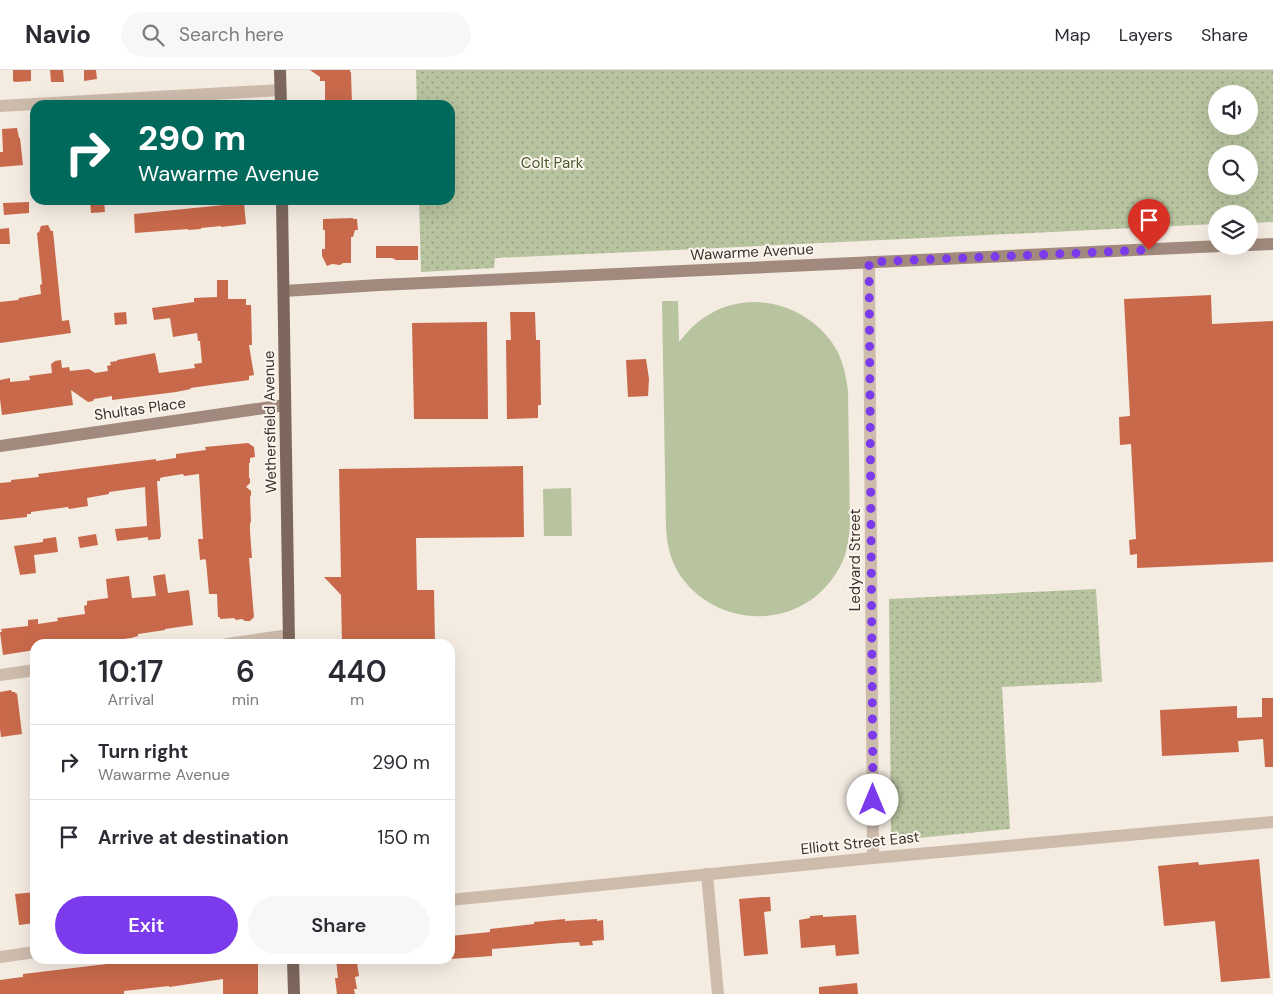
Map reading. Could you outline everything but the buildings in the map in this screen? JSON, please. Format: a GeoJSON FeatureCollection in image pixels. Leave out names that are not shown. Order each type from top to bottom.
{"type":"FeatureCollection","features":[{"type":"Feature","properties":{"kind":"main road"},"geometry":{"type":"LineString","coordinates":[[280,70],[281,100]]}},
{"type":"Feature","properties":{"kind":"main road","name":"Wethersfield Avenue"},"geometry":{"type":"LineString","coordinates":[[282,205],[289,639]]}},
{"type":"Feature","properties":{"kind":"main road"},"geometry":{"type":"LineString","coordinates":[[294,964],[294,994]]}},
{"type":"Feature","properties":{"kind":"street"},"geometry":{"type":"LineString","coordinates":[[105,100],[280,90]]}},
{"type":"Feature","properties":{"kind":"street"},"geometry":{"type":"LineString","coordinates":[[0,106],[30,104]]}},
{"type":"Feature","properties":{"kind":"street"},"geometry":{"type":"LineString","coordinates":[[1258,245],[1273,244]]}},
{"type":"Feature","properties":{"kind":"street","name":"Wawarme Avenue"},"geometry":{"type":"LineString","coordinates":[[284,291],[1208,247]]}},
{"type":"Feature","properties":{"kind":"street","name":"Ledyard Street"},"geometry":{"type":"LineString","coordinates":[[869,262],[874,858]]}},
{"type":"Feature","properties":{"kind":"street","name":"Shultas Place"},"geometry":{"type":"LineString","coordinates":[[0,446],[286,405]]}},
{"type":"Feature","properties":{"kind":"street"},"geometry":{"type":"LineString","coordinates":[[0,674],[30,671]]}},
{"type":"Feature","properties":{"kind":"street","name":"Elliott Street East"},"geometry":{"type":"LineString","coordinates":[[455,899],[874,858],[1273,822]]}},
{"type":"Feature","properties":{"kind":"street"},"geometry":{"type":"LineString","coordinates":[[707,874],[718,994]]}},
{"type":"Feature","properties":{"kind":"street"},"geometry":{"type":"LineString","coordinates":[[0,957],[30,953]]}},
{"type":"Feature","properties":{"kind":"green space","name":"Colt Park"},"geometry":{"type":"Polygon","coordinates":[[[416,70],[1273,70],[1273,222],[1258,223],[1258,205],[1208,205],[1208,224],[495,258],[494,268],[421,272],[419,205],[455,205],[455,100],[417,100],[416,70]]]}},
{"type":"Feature","properties":{"kind":"green space"},"geometry":{"type":"Polygon","coordinates":[[[662,301],[678,301],[679,342],[693,326],[710,314],[744,303],[762,302],[779,305],[811,321],[824,332],[840,357],[848,391],[850,525],[848,544],[839,568],[822,591],[811,600],[794,609],[776,615],[757,616],[738,614],[721,609],[704,600],[690,587],[678,572],[673,561],[668,545],[666,528],[662,301]]]}},
{"type":"Feature","properties":{"kind":"green space"},"geometry":{"type":"Polygon","coordinates":[[[571,488],[572,536],[544,536],[543,489],[571,488]]]}},
{"type":"Feature","properties":{"kind":"green space"},"geometry":{"type":"Polygon","coordinates":[[[1096,589],[1102,682],[1002,687],[1010,829],[897,840],[891,835],[889,599],[1096,589]]]}},
{"type":"Feature","properties":{"kind":"route"},"geometry":{"type":"LineString","coordinates":[[873,800],[869,262],[1149,250]]}}]}
